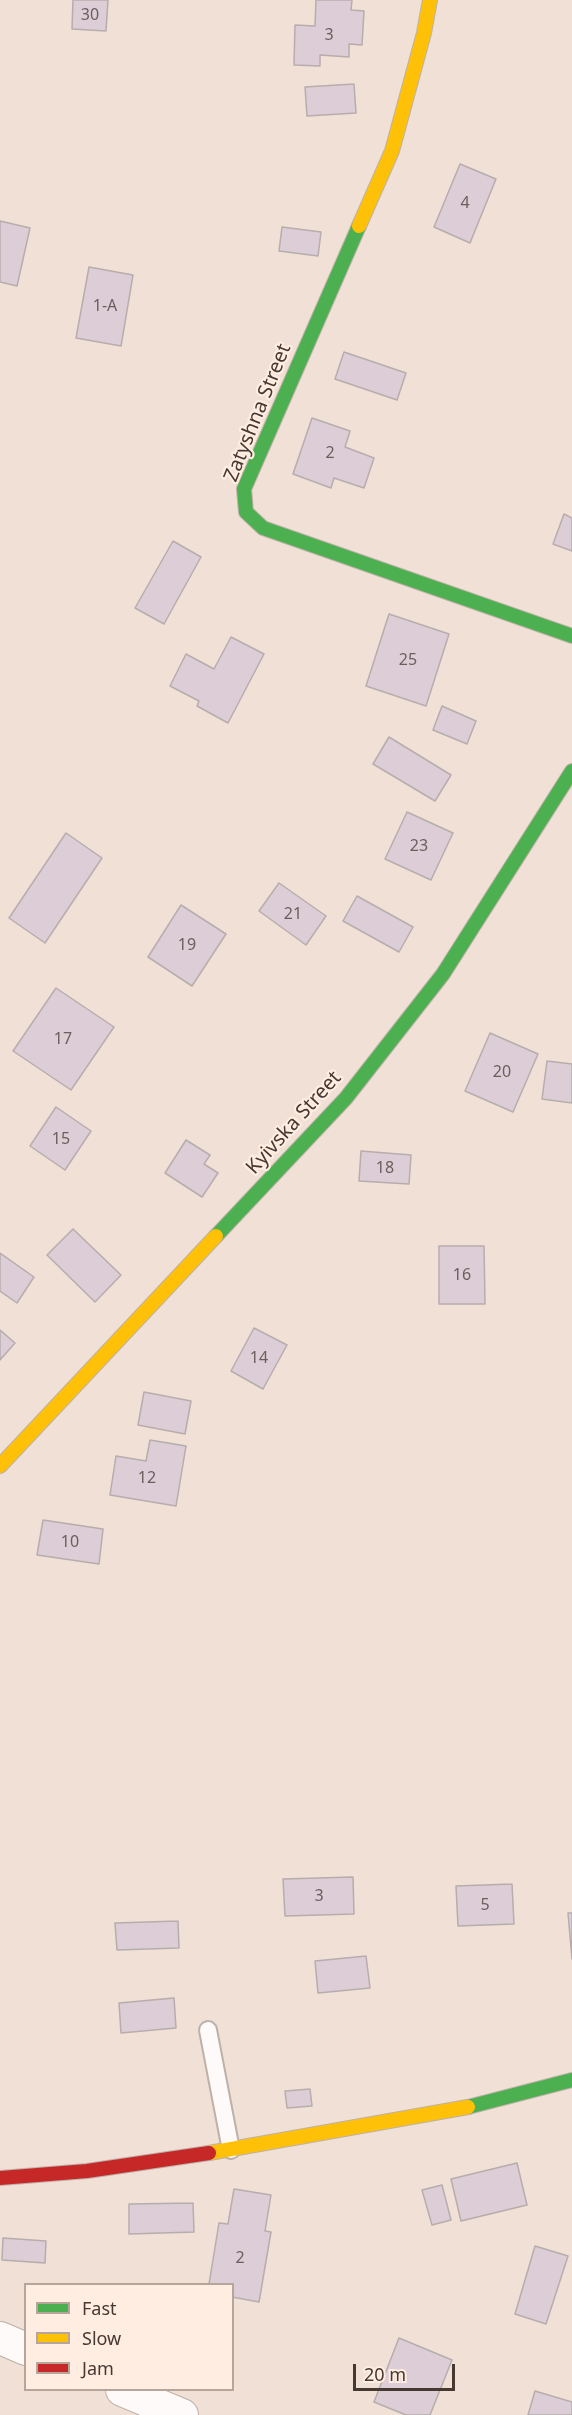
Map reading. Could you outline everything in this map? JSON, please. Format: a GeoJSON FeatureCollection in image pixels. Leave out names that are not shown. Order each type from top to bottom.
{"type":"FeatureCollection","features":[{"type":"Feature","properties":{"kind":"street","name":"Zatyshna Street"},"geometry":{"type":"LineString","coordinates":[[430,0],[424,33],[392,151],[244,489],[246,512],[263,528],[572,636]]}},
{"type":"Feature","properties":{"kind":"street","name":"Kyivska Street"},"geometry":{"type":"LineString","coordinates":[[0,1466],[346,1098],[443,974],[572,771]]}},
{"type":"Feature","properties":{"kind":"street"},"geometry":{"type":"LineString","coordinates":[[0,2178],[87,2171],[231,2150],[446,2112],[572,2080]]}},
{"type":"Feature","properties":{"kind":"street"},"geometry":{"type":"LineString","coordinates":[[0,2338],[24,2348]]}},
{"type":"Feature","properties":{"kind":"street"},"geometry":{"type":"LineString","coordinates":[[124,2391],[182,2415]]}},
{"type":"Feature","properties":{"kind":"lane"},"geometry":{"type":"LineString","coordinates":[[208,2030],[231,2150]]}},
{"type":"Feature","properties":{"kind":"building"},"geometry":{"type":"Polygon","coordinates":[[[73,0],[108,0],[106,31],[72,29],[73,0]]]}},
{"type":"Feature","properties":{"kind":"building"},"geometry":{"type":"Polygon","coordinates":[[[316,0],[352,0],[351,10],[364,11],[362,45],[349,44],[349,57],[320,55],[320,66],[294,65],[295,25],[315,26],[316,0]]]}},
{"type":"Feature","properties":{"kind":"building"},"geometry":{"type":"Polygon","coordinates":[[[354,84],[356,113],[307,116],[305,87],[354,84]]]}},
{"type":"Feature","properties":{"kind":"building"},"geometry":{"type":"Polygon","coordinates":[[[460,164],[496,179],[470,243],[434,227],[460,164]]]}},
{"type":"Feature","properties":{"kind":"building"},"geometry":{"type":"Polygon","coordinates":[[[0,221],[30,228],[17,286],[0,282],[0,221]]]}},
{"type":"Feature","properties":{"kind":"building"},"geometry":{"type":"Polygon","coordinates":[[[282,227],[321,232],[318,256],[279,251],[282,227]]]}},
{"type":"Feature","properties":{"kind":"building"},"geometry":{"type":"Polygon","coordinates":[[[89,267],[133,275],[121,346],[76,338],[89,267]]]}},
{"type":"Feature","properties":{"kind":"building"},"geometry":{"type":"Polygon","coordinates":[[[344,352],[406,373],[397,400],[335,379],[344,352]]]}},
{"type":"Feature","properties":{"kind":"building"},"geometry":{"type":"Polygon","coordinates":[[[312,418],[350,431],[345,447],[374,458],[364,488],[334,478],[331,488],[293,474],[312,418]]]}},
{"type":"Feature","properties":{"kind":"building"},"geometry":{"type":"Polygon","coordinates":[[[564,514],[572,518],[572,551],[553,544],[564,514]]]}},
{"type":"Feature","properties":{"kind":"building"},"geometry":{"type":"Polygon","coordinates":[[[173,541],[201,557],[164,624],[135,608],[173,541]]]}},
{"type":"Feature","properties":{"kind":"building"},"geometry":{"type":"Polygon","coordinates":[[[389,614],[449,634],[426,706],[366,686],[389,614]]]}},
{"type":"Feature","properties":{"kind":"building"},"geometry":{"type":"Polygon","coordinates":[[[231,637],[264,654],[228,723],[197,706],[199,701],[170,686],[186,654],[214,669],[231,637]]]}},
{"type":"Feature","properties":{"kind":"building"},"geometry":{"type":"Polygon","coordinates":[[[442,706],[476,721],[467,744],[433,730],[442,706]]]}},
{"type":"Feature","properties":{"kind":"building"},"geometry":{"type":"Polygon","coordinates":[[[389,737],[451,775],[435,801],[373,764],[389,737]]]}},
{"type":"Feature","properties":{"kind":"building"},"geometry":{"type":"Polygon","coordinates":[[[407,812],[453,833],[431,880],[385,859],[407,812]]]}},
{"type":"Feature","properties":{"kind":"building"},"geometry":{"type":"Polygon","coordinates":[[[66,833],[102,858],[45,943],[9,918],[66,833]]]}},
{"type":"Feature","properties":{"kind":"building"},"geometry":{"type":"Polygon","coordinates":[[[279,883],[326,916],[306,945],[259,911],[279,883]]]}},
{"type":"Feature","properties":{"kind":"building"},"geometry":{"type":"Polygon","coordinates":[[[357,896],[413,927],[399,952],[343,921],[357,896]]]}},
{"type":"Feature","properties":{"kind":"building"},"geometry":{"type":"Polygon","coordinates":[[[181,905],[226,934],[192,986],[148,957],[181,905]]]}},
{"type":"Feature","properties":{"kind":"building"},"geometry":{"type":"Polygon","coordinates":[[[56,988],[114,1027],[71,1090],[13,1051],[56,988]]]}},
{"type":"Feature","properties":{"kind":"building"},"geometry":{"type":"Polygon","coordinates":[[[490,1033],[538,1054],[513,1112],[465,1091],[490,1033]]]}},
{"type":"Feature","properties":{"kind":"building"},"geometry":{"type":"Polygon","coordinates":[[[547,1061],[572,1064],[572,1103],[542,1099],[547,1061]]]}},
{"type":"Feature","properties":{"kind":"building"},"geometry":{"type":"Polygon","coordinates":[[[56,1107],[91,1131],[65,1170],[30,1146],[56,1107]]]}},
{"type":"Feature","properties":{"kind":"building"},"geometry":{"type":"Polygon","coordinates":[[[186,1140],[210,1155],[204,1164],[218,1173],[202,1197],[165,1173],[186,1140]]]}},
{"type":"Feature","properties":{"kind":"building"},"geometry":{"type":"Polygon","coordinates":[[[361,1151],[411,1155],[409,1184],[359,1181],[361,1151]]]}},
{"type":"Feature","properties":{"kind":"building"},"geometry":{"type":"Polygon","coordinates":[[[73,1229],[121,1275],[95,1302],[47,1255],[73,1229]]]}},
{"type":"Feature","properties":{"kind":"building"},"geometry":{"type":"Polygon","coordinates":[[[439,1246],[484,1246],[485,1304],[439,1304],[439,1246]]]}},
{"type":"Feature","properties":{"kind":"building"},"geometry":{"type":"Polygon","coordinates":[[[0,1253],[34,1277],[17,1303],[0,1291],[0,1253]]]}},
{"type":"Feature","properties":{"kind":"building"},"geometry":{"type":"Polygon","coordinates":[[[254,1328],[287,1345],[263,1389],[231,1371],[254,1328]]]}},
{"type":"Feature","properties":{"kind":"building"},"geometry":{"type":"Polygon","coordinates":[[[0,1330],[15,1343],[0,1360],[0,1330]]]}},
{"type":"Feature","properties":{"kind":"building"},"geometry":{"type":"Polygon","coordinates":[[[144,1392],[191,1401],[185,1434],[138,1425],[144,1392]]]}},
{"type":"Feature","properties":{"kind":"building"},"geometry":{"type":"Polygon","coordinates":[[[150,1440],[186,1446],[176,1506],[110,1495],[116,1456],[146,1461],[150,1440]]]}},
{"type":"Feature","properties":{"kind":"building"},"geometry":{"type":"Polygon","coordinates":[[[43,1520],[103,1529],[99,1564],[37,1555],[43,1520]]]}},
{"type":"Feature","properties":{"kind":"building"},"geometry":{"type":"Polygon","coordinates":[[[353,1877],[354,1914],[285,1916],[283,1879],[353,1877]]]}},
{"type":"Feature","properties":{"kind":"building"},"geometry":{"type":"Polygon","coordinates":[[[512,1884],[514,1924],[458,1926],[456,1886],[512,1884]]]}},
{"type":"Feature","properties":{"kind":"building"},"geometry":{"type":"Polygon","coordinates":[[[568,1913],[572,1913],[572,1959],[568,1913]]]}},
{"type":"Feature","properties":{"kind":"building"},"geometry":{"type":"Polygon","coordinates":[[[178,1921],[179,1948],[117,1950],[115,1923],[178,1921]]]}},
{"type":"Feature","properties":{"kind":"building"},"geometry":{"type":"Polygon","coordinates":[[[366,1956],[370,1988],[318,1993],[315,1961],[366,1956]]]}},
{"type":"Feature","properties":{"kind":"building"},"geometry":{"type":"Polygon","coordinates":[[[174,1998],[176,2028],[121,2033],[119,2003],[174,1998]]]}},
{"type":"Feature","properties":{"kind":"building"},"geometry":{"type":"Polygon","coordinates":[[[310,2089],[312,2106],[287,2108],[285,2091],[310,2089]]]}},
{"type":"Feature","properties":{"kind":"building"},"geometry":{"type":"Polygon","coordinates":[[[517,2163],[527,2205],[461,2221],[451,2179],[517,2163]]]}},
{"type":"Feature","properties":{"kind":"building"},"geometry":{"type":"Polygon","coordinates":[[[442,2185],[451,2220],[432,2225],[422,2190],[442,2185]]]}},
{"type":"Feature","properties":{"kind":"building"},"geometry":{"type":"Polygon","coordinates":[[[234,2189],[271,2195],[265,2231],[271,2232],[259,2302],[234,2297],[234,2283],[209,2283],[219,2223],[228,2224],[234,2189]]]}},
{"type":"Feature","properties":{"kind":"building"},"geometry":{"type":"Polygon","coordinates":[[[193,2203],[194,2232],[129,2234],[129,2204],[193,2203]]]}},
{"type":"Feature","properties":{"kind":"building"},"geometry":{"type":"Polygon","coordinates":[[[3,2238],[46,2241],[45,2263],[2,2260],[3,2238]]]}},
{"type":"Feature","properties":{"kind":"building"},"geometry":{"type":"Polygon","coordinates":[[[535,2246],[568,2256],[546,2324],[515,2314],[535,2246]]]}},
{"type":"Feature","properties":{"kind":"building"},"geometry":{"type":"Polygon","coordinates":[[[399,2338],[452,2360],[430,2415],[406,2415],[374,2402],[399,2338]]]}},
{"type":"Feature","properties":{"kind":"building"},"geometry":{"type":"Polygon","coordinates":[[[535,2391],[572,2402],[572,2415],[528,2415],[535,2391]]]}},
{"type":"Feature","properties":{"kind":"traffic: fast"},"geometry":{"type":"LineString","coordinates":[[359,226],[244,489],[246,512],[263,528],[572,636]]}},
{"type":"Feature","properties":{"kind":"traffic: fast"},"geometry":{"type":"LineString","coordinates":[[216,1236],[346,1098],[443,974],[572,771]]}},
{"type":"Feature","properties":{"kind":"traffic: fast"},"geometry":{"type":"LineString","coordinates":[[468,2107],[572,2080]]}},
{"type":"Feature","properties":{"kind":"traffic: slow"},"geometry":{"type":"LineString","coordinates":[[359,226],[392,151],[424,33],[430,0]]}},
{"type":"Feature","properties":{"kind":"traffic: slow"},"geometry":{"type":"LineString","coordinates":[[0,1466],[216,1236]]}},
{"type":"Feature","properties":{"kind":"traffic: slow"},"geometry":{"type":"LineString","coordinates":[[209,2153],[468,2107]]}},
{"type":"Feature","properties":{"kind":"traffic: jam"},"geometry":{"type":"LineString","coordinates":[[0,2178],[87,2171],[209,2153]]}}]}
